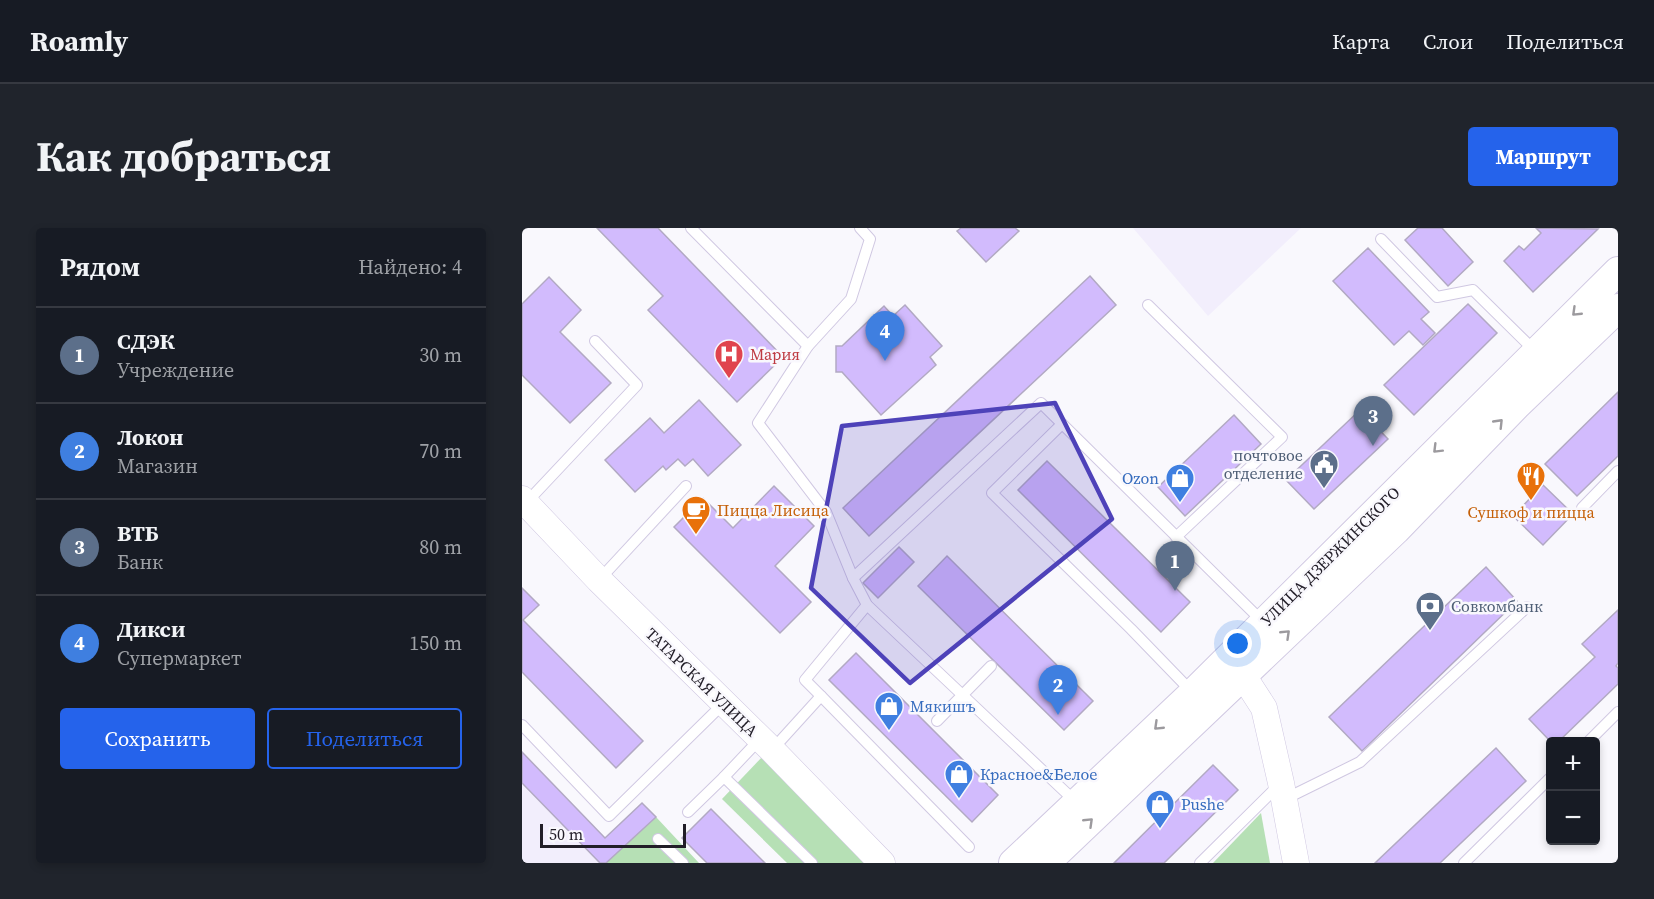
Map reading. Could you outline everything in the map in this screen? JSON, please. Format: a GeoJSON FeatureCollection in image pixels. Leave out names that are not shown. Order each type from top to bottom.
{"type":"FeatureCollection","features":[{"type":"Feature","properties":{"kind":"main road","name":"УЛИЦА ДЗЕРЖИНСКОГО"},"geometry":{"type":"LineString","coordinates":[[1013,863],[1193,693],[1237,665],[1264,622],[1618,271]]}},
{"type":"Feature","properties":{"kind":"main road","name":"УЛИЦА ДЗЕРЖИНСКОГО"},"geometry":{"type":"LineString","coordinates":[[1046,863],[1237,665],[1396,530],[1516,406],[1618,308]]}},
{"type":"Feature","properties":{"kind":"street","name":"ТАТАРСКАЯ УЛИЦА"},"geometry":{"type":"LineString","coordinates":[[524,501],[599,580],[766,744],[882,863]]}},
{"type":"Feature","properties":{"kind":"street"},"geometry":{"type":"LineString","coordinates":[[1237,665],[1264,708],[1283,791],[1296,863]]}},
{"type":"Feature","properties":{"kind":"lane"},"geometry":{"type":"LineString","coordinates":[[691,228],[808,346]]}},
{"type":"Feature","properties":{"kind":"lane"},"geometry":{"type":"LineString","coordinates":[[860,228],[870,239],[851,299],[808,346],[758,423],[826,512],[853,578],[867,605],[1077,803]]}},
{"type":"Feature","properties":{"kind":"lane"},"geometry":{"type":"LineString","coordinates":[[1381,239],[1437,297],[1473,290],[1536,351]]}},
{"type":"Feature","properties":{"kind":"lane"},"geometry":{"type":"LineString","coordinates":[[1149,305],[1282,437],[1176,537]]}},
{"type":"Feature","properties":{"kind":"lane"},"geometry":{"type":"LineString","coordinates":[[524,501],[637,385],[595,342]]}},
{"type":"Feature","properties":{"kind":"lane"},"geometry":{"type":"LineString","coordinates":[[853,578],[1041,403],[1264,622]]}},
{"type":"Feature","properties":{"kind":"lane"},"geometry":{"type":"LineString","coordinates":[[1062,424],[992,493],[1193,693]]}},
{"type":"Feature","properties":{"kind":"lane"},"geometry":{"type":"LineString","coordinates":[[1582,508],[1618,471]]}},
{"type":"Feature","properties":{"kind":"lane"},"geometry":{"type":"LineString","coordinates":[[599,580],[686,486]]}},
{"type":"Feature","properties":{"kind":"lane"},"geometry":{"type":"LineString","coordinates":[[867,605],[805,680],[969,847]]}},
{"type":"Feature","properties":{"kind":"lane"},"geometry":{"type":"LineString","coordinates":[[1200,863],[1283,791],[1360,762],[1527,607]]}},
{"type":"Feature","properties":{"kind":"lane"},"geometry":{"type":"LineString","coordinates":[[937,721],[991,666]]}},
{"type":"Feature","properties":{"kind":"lane"},"geometry":{"type":"LineString","coordinates":[[688,812],[724,777],[821,696]]}},
{"type":"Feature","properties":{"kind":"lane"},"geometry":{"type":"LineString","coordinates":[[522,725],[609,816],[723,704]]}},
{"type":"Feature","properties":{"kind":"lane"},"geometry":{"type":"LineString","coordinates":[[1592,737],[1618,712]]}},
{"type":"Feature","properties":{"kind":"lane"},"geometry":{"type":"LineString","coordinates":[[724,777],[812,863]]}},
{"type":"Feature","properties":{"kind":"lane"},"geometry":{"type":"LineString","coordinates":[[1464,863],[1546,783]]}},
{"type":"Feature","properties":{"kind":"lane"},"geometry":{"type":"LineString","coordinates":[[658,838],[683,863]]}},
{"type":"Feature","properties":{"kind":"highlighted area"},"geometry":{"type":"Polygon","coordinates":[[[1055,403],[1112,519],[910,683],[811,588],[842,426],[1055,403]]]}},
{"type":"Feature","properties":{"kind":"shaded area"},"geometry":{"type":"Polygon","coordinates":[[[1133,228],[1301,228],[1208,316],[1133,228]]]}},
{"type":"Feature","properties":{"kind":"shaded area"},"geometry":{"type":"Polygon","coordinates":[[[522,783],[600,863],[522,863],[522,783]]]}},
{"type":"Feature","properties":{"kind":"green space"},"geometry":{"type":"Polygon","coordinates":[[[763,756],[869,863],[787,863],[722,799],[763,756]]]}},
{"type":"Feature","properties":{"kind":"green space"},"geometry":{"type":"Polygon","coordinates":[[[1261,813],[1270,863],[1213,863],[1261,813]]]}},
{"type":"Feature","properties":{"kind":"green space"},"geometry":{"type":"Polygon","coordinates":[[[656,817],[699,863],[606,863],[656,817]]]}},
{"type":"Feature","properties":{"kind":"building"},"geometry":{"type":"Polygon","coordinates":[[[597,228],[658,228],[783,357],[737,402],[648,310],[663,296],[597,228]]]}},
{"type":"Feature","properties":{"kind":"building"},"geometry":{"type":"Polygon","coordinates":[[[961,228],[1015,228],[1019,231],[986,262],[957,231],[961,228]]]}},
{"type":"Feature","properties":{"kind":"building"},"geometry":{"type":"Polygon","coordinates":[[[1418,228],[1442,228],[1473,262],[1448,286],[1405,240],[1418,228]]]}},
{"type":"Feature","properties":{"kind":"building"},"geometry":{"type":"Polygon","coordinates":[[[1536,228],[1598,229],[1533,292],[1504,261],[1519,246],[1524,250],[1541,233],[1536,228]]]}},
{"type":"Feature","properties":{"kind":"building"},"geometry":{"type":"Polygon","coordinates":[[[1368,248],[1429,312],[1421,319],[1435,333],[1423,345],[1409,331],[1394,345],[1333,281],[1368,248]]]}},
{"type":"Feature","properties":{"kind":"building"},"geometry":{"type":"Polygon","coordinates":[[[1090,276],[1116,305],[869,536],[843,508],[1090,276]]]}},
{"type":"Feature","properties":{"kind":"building"},"geometry":{"type":"Polygon","coordinates":[[[549,277],[581,310],[560,332],[611,383],[570,423],[522,375],[522,304],[549,277]]]}},
{"type":"Feature","properties":{"kind":"building"},"geometry":{"type":"Polygon","coordinates":[[[1468,304],[1497,333],[1414,415],[1384,385],[1468,304]]]}},
{"type":"Feature","properties":{"kind":"building"},"geometry":{"type":"Polygon","coordinates":[[[905,305],[942,346],[930,357],[936,365],[881,415],[842,372],[836,372],[836,346],[842,346],[884,306],[893,316],[905,305]]]}},
{"type":"Feature","properties":{"kind":"building"},"geometry":{"type":"Polygon","coordinates":[[[1618,392],[1618,456],[1577,496],[1545,464],[1618,392]]]}},
{"type":"Feature","properties":{"kind":"building"},"geometry":{"type":"Polygon","coordinates":[[[699,400],[741,445],[708,476],[693,459],[685,466],[678,459],[666,470],[663,466],[635,492],[605,460],[650,418],[664,433],[699,400]]]}},
{"type":"Feature","properties":{"kind":"building"},"geometry":{"type":"Polygon","coordinates":[[[1360,410],[1388,439],[1314,509],[1286,480],[1360,410]]]}},
{"type":"Feature","properties":{"kind":"building"},"geometry":{"type":"Polygon","coordinates":[[[1234,415],[1261,444],[1185,516],[1158,487],[1234,415]]]}},
{"type":"Feature","properties":{"kind":"building"},"geometry":{"type":"Polygon","coordinates":[[[1047,461],[1190,602],[1161,632],[1018,490],[1047,461]]]}},
{"type":"Feature","properties":{"kind":"building"},"geometry":{"type":"Polygon","coordinates":[[[1543,485],[1573,514],[1543,545],[1513,516],[1543,485]]]}},
{"type":"Feature","properties":{"kind":"building"},"geometry":{"type":"Polygon","coordinates":[[[774,486],[814,526],[775,566],[811,602],[780,633],[674,527],[703,498],[733,528],[774,486]]]}},
{"type":"Feature","properties":{"kind":"building"},"geometry":{"type":"Polygon","coordinates":[[[899,547],[914,562],[878,598],[863,583],[899,547]]]}},
{"type":"Feature","properties":{"kind":"building"},"geometry":{"type":"Polygon","coordinates":[[[947,556],[1093,701],[1064,730],[918,586],[947,556]]]}},
{"type":"Feature","properties":{"kind":"building"},"geometry":{"type":"Polygon","coordinates":[[[1486,567],[1517,601],[1362,751],[1329,717],[1486,567]]]}},
{"type":"Feature","properties":{"kind":"building"},"geometry":{"type":"Polygon","coordinates":[[[522,588],[539,605],[523,620],[643,741],[616,768],[522,672],[522,588]]]}},
{"type":"Feature","properties":{"kind":"building"},"geometry":{"type":"Polygon","coordinates":[[[1618,610],[1618,663],[1616,666],[1618,684],[1563,737],[1546,737],[1529,719],[1595,657],[1582,644],[1618,610]]]}},
{"type":"Feature","properties":{"kind":"building"},"geometry":{"type":"Polygon","coordinates":[[[856,653],[998,795],[972,822],[829,680],[856,653]]]}},
{"type":"Feature","properties":{"kind":"building"},"geometry":{"type":"Polygon","coordinates":[[[1496,748],[1526,781],[1440,863],[1375,863],[1496,748]]]}},
{"type":"Feature","properties":{"kind":"building"},"geometry":{"type":"Polygon","coordinates":[[[522,752],[605,838],[642,803],[656,817],[606,863],[600,863],[522,783],[522,752]]]}},
{"type":"Feature","properties":{"kind":"building"},"geometry":{"type":"Polygon","coordinates":[[[1213,765],[1238,790],[1164,863],[1114,863],[1213,765]]]}},
{"type":"Feature","properties":{"kind":"building"},"geometry":{"type":"Polygon","coordinates":[[[711,809],[765,863],[707,863],[682,838],[711,809]]]}},
{"type":"Feature","properties":{"kind":"place","name":"Дикси"},"geometry":{"type":"Point","coordinates":[885,361]}},
{"type":"Feature","properties":{"kind":"place","name":"Мария"},"geometry":{"type":"Point","coordinates":[729,380]}},
{"type":"Feature","properties":{"kind":"place","name":"ВТБ"},"geometry":{"type":"Point","coordinates":[1373,446]}},
{"type":"Feature","properties":{"kind":"place","name":"почтовое отделение"},"geometry":{"type":"Point","coordinates":[1324,490]}},
{"type":"Feature","properties":{"kind":"place","name":"Сушкоф и пицца"},"geometry":{"type":"Point","coordinates":[1531,502]}},
{"type":"Feature","properties":{"kind":"place","name":"Ozon"},"geometry":{"type":"Point","coordinates":[1180,504]}},
{"type":"Feature","properties":{"kind":"place","name":"Пицца Лисица"},"geometry":{"type":"Point","coordinates":[696,536]}},
{"type":"Feature","properties":{"kind":"place","name":"СДЭК"},"geometry":{"type":"Point","coordinates":[1175,591]}},
{"type":"Feature","properties":{"kind":"place","name":"Совкомбанк"},"geometry":{"type":"Point","coordinates":[1430,632]}},
{"type":"Feature","properties":{"kind":"place","name":"Локон"},"geometry":{"type":"Point","coordinates":[1058,715]}},
{"type":"Feature","properties":{"kind":"place","name":"Мякишъ"},"geometry":{"type":"Point","coordinates":[889,732]}},
{"type":"Feature","properties":{"kind":"place","name":"Красное&Белое"},"geometry":{"type":"Point","coordinates":[959,800]}},
{"type":"Feature","properties":{"kind":"place","name":"Pushe"},"geometry":{"type":"Point","coordinates":[1160,830]}}]}
